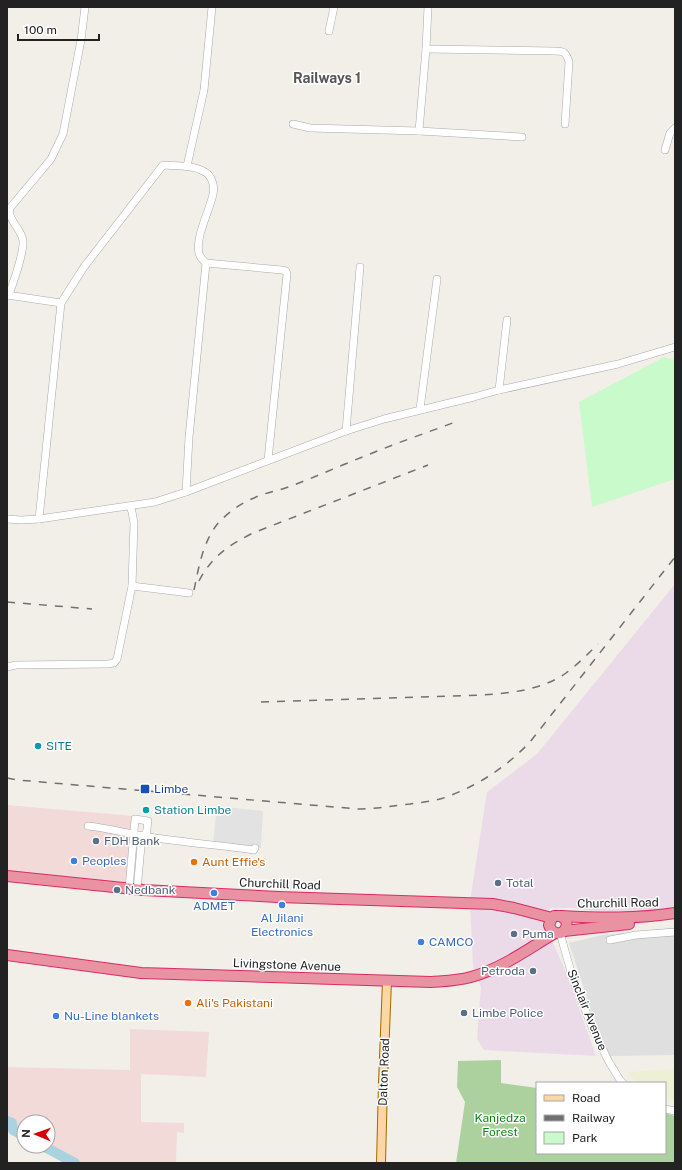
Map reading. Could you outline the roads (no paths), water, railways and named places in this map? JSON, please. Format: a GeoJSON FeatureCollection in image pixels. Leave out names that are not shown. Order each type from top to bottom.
{"type":"FeatureCollection","features":[{"type":"Feature","properties":{"kind":"highway","name":"Churchill Road"},"geometry":{"type":"LineString","coordinates":[[7,876],[133,890],[278,897],[492,904],[566,920],[567,926],[560,932]]}},
{"type":"Feature","properties":{"kind":"highway","name":"Churchill Road"},"geometry":{"type":"LineString","coordinates":[[557,917],[628,918],[675,913]]}},
{"type":"Feature","properties":{"kind":"highway"},"geometry":{"type":"LineString","coordinates":[[557,917],[550,921],[549,925],[550,928],[560,932]]}},
{"type":"Feature","properties":{"kind":"highway","name":"Churchill Road"},"geometry":{"type":"LineString","coordinates":[[560,932],[675,917]]}},
{"type":"Feature","properties":{"kind":"highway","name":"Livingstone Avenue"},"geometry":{"type":"LineString","coordinates":[[7,955],[141,973],[431,982],[455,981],[472,977],[498,966],[560,932]]}},
{"type":"Feature","properties":{"kind":"main road","name":"Dalton Road"},"geometry":{"type":"LineString","coordinates":[[381,1163],[387,981]]}},
{"type":"Feature","properties":{"kind":"street"},"geometry":{"type":"LineString","coordinates":[[61,303],[8,295],[23,250],[21,232],[10,215],[10,208],[51,159],[63,134],[82,40],[85,7]]}},
{"type":"Feature","properties":{"kind":"street"},"geometry":{"type":"LineString","coordinates":[[187,166],[204,90],[212,7]]}},
{"type":"Feature","properties":{"kind":"street"},"geometry":{"type":"LineString","coordinates":[[329,31],[334,7]]}},
{"type":"Feature","properties":{"kind":"street"},"geometry":{"type":"LineString","coordinates":[[419,131],[428,7]]}},
{"type":"Feature","properties":{"kind":"street"},"geometry":{"type":"LineString","coordinates":[[426,49],[563,52],[567,55],[569,62],[565,124]]}},
{"type":"Feature","properties":{"kind":"street"},"geometry":{"type":"LineString","coordinates":[[293,124],[310,128],[419,131],[522,138]]}},
{"type":"Feature","properties":{"kind":"street"},"geometry":{"type":"LineString","coordinates":[[664,150],[670,133],[675,128]]}},
{"type":"Feature","properties":{"kind":"street"},"geometry":{"type":"LineString","coordinates":[[39,519],[61,303],[84,267],[163,165],[187,166],[205,172],[213,184],[213,194],[200,235],[198,251],[200,257],[206,263],[282,270],[286,271],[288,274],[268,460]]}},
{"type":"Feature","properties":{"kind":"street"},"geometry":{"type":"LineString","coordinates":[[186,492],[189,437],[206,263]]}},
{"type":"Feature","properties":{"kind":"street"},"geometry":{"type":"LineString","coordinates":[[346,431],[360,267]]}},
{"type":"Feature","properties":{"kind":"street"},"geometry":{"type":"LineString","coordinates":[[420,410],[437,279]]}},
{"type":"Feature","properties":{"kind":"street"},"geometry":{"type":"LineString","coordinates":[[499,390],[506,320]]}},
{"type":"Feature","properties":{"kind":"street"},"geometry":{"type":"LineString","coordinates":[[7,519],[39,519],[155,502],[186,492],[346,431],[384,419],[499,390],[618,364],[675,347]]}},
{"type":"Feature","properties":{"kind":"street"},"geometry":{"type":"LineString","coordinates":[[7,667],[16,665],[114,663],[119,654],[125,616],[132,586],[134,523],[130,506]]}},
{"type":"Feature","properties":{"kind":"street"},"geometry":{"type":"LineString","coordinates":[[132,586],[189,593]]}},
{"type":"Feature","properties":{"kind":"street"},"geometry":{"type":"LineString","coordinates":[[135,819],[148,821],[133,890],[131,859],[135,819]]}},
{"type":"Feature","properties":{"kind":"street"},"geometry":{"type":"LineString","coordinates":[[88,826],[108,828],[144,836],[254,850],[254,848]]}},
{"type":"Feature","properties":{"kind":"street"},"geometry":{"type":"LineString","coordinates":[[131,859],[140,860]]}},
{"type":"Feature","properties":{"kind":"street","name":"Sinclair Avenue"},"geometry":{"type":"LineString","coordinates":[[560,932],[573,979],[594,1032],[609,1062],[622,1082]]}},
{"type":"Feature","properties":{"kind":"street"},"geometry":{"type":"LineString","coordinates":[[610,940],[636,935],[668,934],[675,932]]}},
{"type":"Feature","properties":{"kind":"waterway"},"geometry":{"type":"LineString","coordinates":[[7,1121],[12,1123],[13,1130],[16,1132]]}},
{"type":"Feature","properties":{"kind":"waterway"},"geometry":{"type":"LineString","coordinates":[[56,1153],[75,1163]]}},
{"type":"Feature","properties":{"kind":"railway"},"geometry":{"type":"LineString","coordinates":[[194,590],[202,554],[209,537],[219,522],[240,505],[259,496],[291,486],[458,421]]}},
{"type":"Feature","properties":{"kind":"railway"},"geometry":{"type":"LineString","coordinates":[[199,581],[215,558],[236,542],[253,533],[428,465]]}},
{"type":"Feature","properties":{"kind":"railway"},"geometry":{"type":"LineString","coordinates":[[7,778],[358,809],[410,804],[444,798],[472,786],[493,774],[530,742],[675,557]]}},
{"type":"Feature","properties":{"kind":"railway"},"geometry":{"type":"LineString","coordinates":[[7,602],[92,609]]}},
{"type":"Feature","properties":{"kind":"railway"},"geometry":{"type":"LineString","coordinates":[[261,702],[482,695],[515,692],[537,687],[557,679],[566,673],[598,644]]}},
{"type":"Feature","properties":{"kind":"place","name":"SITE"},"geometry":{"type":"Point","coordinates":[38,746]}},
{"type":"Feature","properties":{"kind":"place","name":"Limbe"},"geometry":{"type":"Point","coordinates":[145,789]}},
{"type":"Feature","properties":{"kind":"place","name":"Station Limbe"},"geometry":{"type":"Point","coordinates":[146,810]}},
{"type":"Feature","properties":{"kind":"place","name":"FDH Bank"},"geometry":{"type":"Point","coordinates":[96,841]}},
{"type":"Feature","properties":{"kind":"place","name":"Peoples"},"geometry":{"type":"Point","coordinates":[74,861]}},
{"type":"Feature","properties":{"kind":"place","name":"Aunt Effie's"},"geometry":{"type":"Point","coordinates":[194,862]}},
{"type":"Feature","properties":{"kind":"place","name":"Total"},"geometry":{"type":"Point","coordinates":[498,883]}},
{"type":"Feature","properties":{"kind":"place","name":"Nedbank"},"geometry":{"type":"Point","coordinates":[117,890]}},
{"type":"Feature","properties":{"kind":"place","name":"ADMET"},"geometry":{"type":"Point","coordinates":[214,893]}},
{"type":"Feature","properties":{"kind":"place","name":"Al Jilani Electronics"},"geometry":{"type":"Point","coordinates":[282,905]}},
{"type":"Feature","properties":{"kind":"place","name":"Puma"},"geometry":{"type":"Point","coordinates":[514,934]}},
{"type":"Feature","properties":{"kind":"place","name":"CAMCO"},"geometry":{"type":"Point","coordinates":[421,942]}},
{"type":"Feature","properties":{"kind":"place","name":"Petroda"},"geometry":{"type":"Point","coordinates":[533,971]}},
{"type":"Feature","properties":{"kind":"place","name":"Ali's Pakistani"},"geometry":{"type":"Point","coordinates":[188,1003]}},
{"type":"Feature","properties":{"kind":"place","name":"Limbe Police"},"geometry":{"type":"Point","coordinates":[464,1013]}},
{"type":"Feature","properties":{"kind":"place","name":"Nu-Line blankets"},"geometry":{"type":"Point","coordinates":[56,1016]}},
{"type":"Feature","properties":{"kind":"district","name":"Railways 1"},"geometry":{"type":"Point","coordinates":[327,78]}},
{"type":"Feature","properties":{"kind":"park label","name":"Kanjedza Forest"},"geometry":{"type":"Point","coordinates":[500,1125]}}]}
